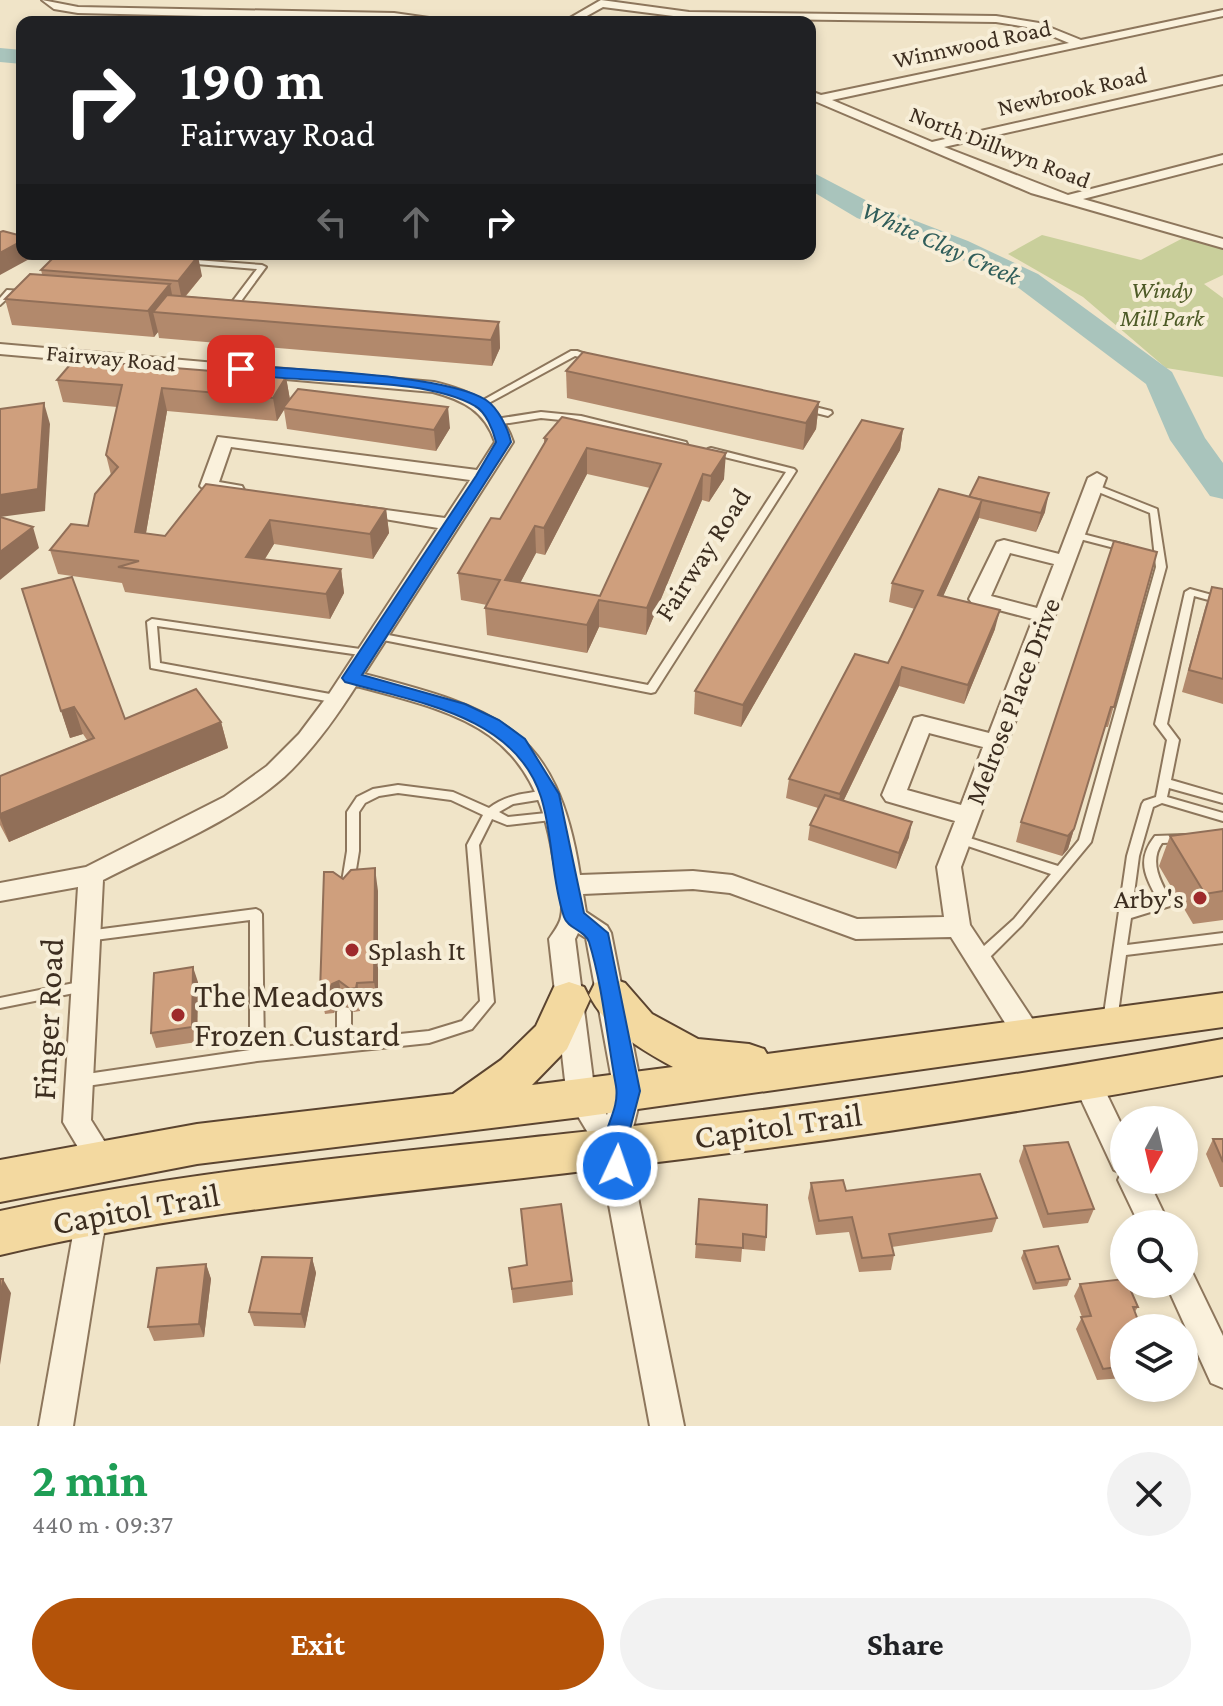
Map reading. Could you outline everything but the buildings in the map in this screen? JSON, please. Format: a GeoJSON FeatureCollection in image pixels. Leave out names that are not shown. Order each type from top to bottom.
{"type":"FeatureCollection","features":[{"type":"Feature","properties":{"kind":"main road"},"geometry":{"type":"LineString","coordinates":[[464,1111],[516,1073],[589,997],[691,1056],[801,1068]]}},
{"type":"Feature","properties":{"kind":"main road","name":"Capitol Trail"},"geometry":{"type":"LineString","coordinates":[[0,1181],[197,1144],[581,1098],[1223,1010]]}},
{"type":"Feature","properties":{"kind":"main road","name":"Capitol Trail"},"geometry":{"type":"LineString","coordinates":[[0,1233],[92,1212],[224,1192],[613,1148],[1087,1082],[1223,1057]]}},
{"type":"Feature","properties":{"kind":"street"},"geometry":{"type":"LineString","coordinates":[[47,0],[58,7],[78,10],[394,16]]}},
{"type":"Feature","properties":{"kind":"street"},"geometry":{"type":"LineString","coordinates":[[579,16],[606,2],[689,15],[766,16]]}},
{"type":"Feature","properties":{"kind":"street","name":"Winnwood Road"},"geometry":{"type":"LineString","coordinates":[[817,96],[1223,13]]}},
{"type":"Feature","properties":{"kind":"street"},"geometry":{"type":"LineString","coordinates":[[816,17],[996,19],[1035,25],[1082,44]]}},
{"type":"Feature","properties":{"kind":"street","name":"Newbrook Road"},"geometry":{"type":"LineString","coordinates":[[931,146],[1223,80]]}},
{"type":"Feature","properties":{"kind":"street","name":"North Dillwyn Road"},"geometry":{"type":"LineString","coordinates":[[817,96],[1067,200],[1223,244]]}},
{"type":"Feature","properties":{"kind":"street"},"geometry":{"type":"LineString","coordinates":[[1067,200],[1223,159]]}},
{"type":"Feature","properties":{"kind":"street","name":"Fairway Road"},"geometry":{"type":"LineString","coordinates":[[0,349],[396,382],[448,391],[482,403]]}},
{"type":"Feature","properties":{"kind":"street"},"geometry":{"type":"LineString","coordinates":[[0,892],[91,875],[232,803],[275,772],[307,739],[337,699],[504,442],[496,422],[482,403]]}},
{"type":"Feature","properties":{"kind":"street"},"geometry":{"type":"LineString","coordinates":[[255,493],[209,486],[224,441],[483,476]]}},
{"type":"Feature","properties":{"kind":"street","name":"Melrose Place Drive"},"geometry":{"type":"LineString","coordinates":[[1029,1037],[958,927],[949,867],[1095,482]]}},
{"type":"Feature","properties":{"kind":"street"},"geometry":{"type":"LineString","coordinates":[[331,505],[452,525]]}},
{"type":"Feature","properties":{"kind":"street"},"geometry":{"type":"LineString","coordinates":[[1044,616],[979,599],[1004,546],[1065,561]]}},
{"type":"Feature","properties":{"kind":"street"},"geometry":{"type":"LineString","coordinates":[[351,678],[458,708],[493,724],[518,744],[553,805],[574,917],[562,939],[628,1091],[613,1148]]}},
{"type":"Feature","properties":{"kind":"street"},"geometry":{"type":"LineString","coordinates":[[969,816],[894,795],[922,723],[996,743]]}},
{"type":"Feature","properties":{"kind":"street","name":"Finger Road"},"geometry":{"type":"LineString","coordinates":[[91,875],[77,1122],[101,1160]]}},
{"type":"Feature","properties":{"kind":"street"},"geometry":{"type":"LineString","coordinates":[[569,885],[693,880],[732,884],[856,929],[958,927]]}},
{"type":"Feature","properties":{"kind":"street"},"geometry":{"type":"LineString","coordinates":[[574,917],[598,933],[581,1098],[613,1148],[667,1426]]}},
{"type":"Feature","properties":{"kind":"street"},"geometry":{"type":"LineString","coordinates":[[1087,1082],[1110,1131]]}},
{"type":"Feature","properties":{"kind":"street"},"geometry":{"type":"LineString","coordinates":[[56,1426],[92,1212]]}},
{"type":"Feature","properties":{"kind":"street"},"geometry":{"type":"LineString","coordinates":[[1189,1298],[1223,1372]]}},
{"type":"Feature","properties":{"kind":"lane"},"geometry":{"type":"LineString","coordinates":[[170,260],[262,267],[230,310]]}},
{"type":"Feature","properties":{"kind":"lane"},"geometry":{"type":"LineString","coordinates":[[0,303],[10,292],[26,294]]}},
{"type":"Feature","properties":{"kind":"lane"},"geometry":{"type":"LineString","coordinates":[[215,308],[246,311]]}},
{"type":"Feature","properties":{"kind":"lane"},"geometry":{"type":"LineString","coordinates":[[482,403],[574,353],[604,360]]}},
{"type":"Feature","properties":{"kind":"lane"},"geometry":{"type":"LineString","coordinates":[[798,406],[828,413]]}},
{"type":"Feature","properties":{"kind":"lane","name":"Fairway Road"},"geometry":{"type":"LineString","coordinates":[[372,645],[651,689],[791,471],[581,419],[541,415],[496,422]]}},
{"type":"Feature","properties":{"kind":"lane"},"geometry":{"type":"LineString","coordinates":[[979,959],[1018,922],[1058,871],[1075,859],[1085,842],[1161,556],[1154,511],[1095,482]]}},
{"type":"Feature","properties":{"kind":"lane"},"geometry":{"type":"LineString","coordinates":[[1075,535],[1133,549]]}},
{"type":"Feature","properties":{"kind":"lane"},"geometry":{"type":"LineString","coordinates":[[1147,553],[1161,556]]}},
{"type":"Feature","properties":{"kind":"lane"},"geometry":{"type":"LineString","coordinates":[[1161,799],[1173,740],[1161,724],[1190,592],[1223,601]]}},
{"type":"Feature","properties":{"kind":"lane"},"geometry":{"type":"LineString","coordinates":[[337,699],[155,666],[152,622],[372,645]]}},
{"type":"Feature","properties":{"kind":"lane"},"geometry":{"type":"LineString","coordinates":[[1166,783],[1223,799]]}},
{"type":"Feature","properties":{"kind":"lane"},"geometry":{"type":"LineString","coordinates":[[346,894],[353,851],[353,812],[361,800],[377,792],[426,790],[453,796],[507,821],[553,805]]}},
{"type":"Feature","properties":{"kind":"lane"},"geometry":{"type":"LineString","coordinates":[[1110,1026],[1133,856],[1148,804],[1161,799],[1223,817]]}},
{"type":"Feature","properties":{"kind":"lane"},"geometry":{"type":"LineString","coordinates":[[79,1081],[257,1055],[429,1037],[467,1025],[487,1002],[473,845],[482,823],[504,800],[553,805]]}},
{"type":"Feature","properties":{"kind":"lane"},"geometry":{"type":"LineString","coordinates":[[1126,915],[1166,903],[1149,870],[1153,845],[1159,839],[1170,837],[1194,841]]}},
{"type":"Feature","properties":{"kind":"lane"},"geometry":{"type":"LineString","coordinates":[[960,839],[1058,871]]}},
{"type":"Feature","properties":{"kind":"lane"},"geometry":{"type":"LineString","coordinates":[[87,936],[256,914],[257,1055]]}},
{"type":"Feature","properties":{"kind":"lane"},"geometry":{"type":"LineString","coordinates":[[1120,951],[1223,938]]}},
{"type":"Feature","properties":{"kind":"lane"},"geometry":{"type":"LineString","coordinates":[[0,1003],[85,986]]}},
{"type":"Feature","properties":{"kind":"lane"},"geometry":{"type":"LineString","coordinates":[[344,1012],[344,1046]]}},
{"type":"Feature","properties":{"kind":"green space","name":"Windy Mill Park"},"geometry":{"type":"Polygon","coordinates":[[[1042,235],[1141,260],[1185,237],[1223,249],[1223,275],[1204,284],[1223,298],[1223,377],[1166,368],[1083,297],[1008,254],[1042,235]]]}},
{"type":"Feature","properties":{"kind":"waterway","name":"White Clay Creek"},"geometry":{"type":"LineString","coordinates":[[0,55],[16,56]]}},
{"type":"Feature","properties":{"kind":"waterway","name":"White Clay Creek"},"geometry":{"type":"LineString","coordinates":[[816,182],[867,212],[958,247],[1027,280],[1160,379],[1188,440],[1223,488]]}},
{"type":"Feature","properties":{"kind":"place","name":"Arby's"},"geometry":{"type":"Point","coordinates":[1200,898]}},
{"type":"Feature","properties":{"kind":"place","name":"Splash It"},"geometry":{"type":"Point","coordinates":[352,950]}},
{"type":"Feature","properties":{"kind":"place","name":"The Meadows Frozen Custard"},"geometry":{"type":"Point","coordinates":[178,1015]}},
{"type":"Feature","properties":{"kind":"route"},"geometry":{"type":"LineString","coordinates":[[241,369],[434,387],[482,403],[500,429],[504,442],[351,678],[458,708],[493,724],[518,744],[550,794],[574,917],[598,933],[628,1091],[613,1148],[617,1166]]}}]}
